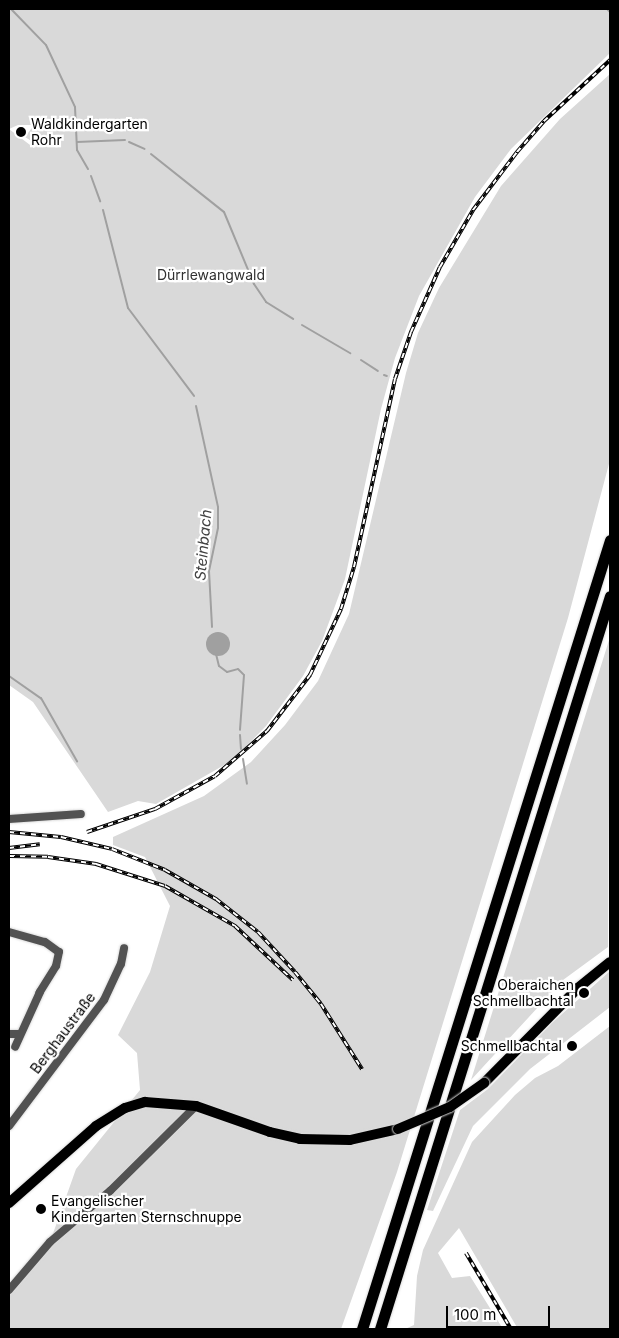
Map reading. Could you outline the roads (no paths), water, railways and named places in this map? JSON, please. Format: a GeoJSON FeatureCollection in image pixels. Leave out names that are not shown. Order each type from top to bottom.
{"type":"FeatureCollection","features":[{"type":"Feature","properties":{"kind":"highway"},"geometry":{"type":"LineString","coordinates":[[362,1329],[610,540]]}},
{"type":"Feature","properties":{"kind":"highway"},"geometry":{"type":"LineString","coordinates":[[380,1329],[610,596]]}},
{"type":"Feature","properties":{"kind":"main road"},"geometry":{"type":"LineString","coordinates":[[9,1203],[108,1117],[145,1102],[196,1106],[270,1132],[300,1139],[350,1140],[398,1129],[450,1107],[484,1083],[578,988],[610,962]]}},
{"type":"Feature","properties":{"kind":"street"},"geometry":{"type":"LineString","coordinates":[[9,818],[81,814]]}},
{"type":"Feature","properties":{"kind":"street"},"geometry":{"type":"LineString","coordinates":[[9,932],[45,942],[60,952],[56,966],[15,1047]]}},
{"type":"Feature","properties":{"kind":"street","name":"Berghaustraße"},"geometry":{"type":"LineString","coordinates":[[9,1126],[104,1000],[121,964],[124,948]]}},
{"type":"Feature","properties":{"kind":"street"},"geometry":{"type":"LineString","coordinates":[[9,1034],[20,1034]]}},
{"type":"Feature","properties":{"kind":"street"},"geometry":{"type":"LineString","coordinates":[[9,1290],[23,1270],[59,1234],[110,1191],[196,1106]]}},
{"type":"Feature","properties":{"kind":"waterway","name":"Steinbach"},"geometry":{"type":"LineString","coordinates":[[11,9],[46,45],[75,107],[77,150],[88,169]]}},
{"type":"Feature","properties":{"kind":"waterway"},"geometry":{"type":"LineString","coordinates":[[607,9],[610,12]]}},
{"type":"Feature","properties":{"kind":"waterway"},"geometry":{"type":"LineString","coordinates":[[77,142],[125,140]]}},
{"type":"Feature","properties":{"kind":"waterway"},"geometry":{"type":"LineString","coordinates":[[129,142],[145,149]]}},
{"type":"Feature","properties":{"kind":"waterway"},"geometry":{"type":"LineString","coordinates":[[151,154],[224,212],[254,284],[266,302],[293,319]]}},
{"type":"Feature","properties":{"kind":"waterway","name":"Steinbach"},"geometry":{"type":"LineString","coordinates":[[91,176],[100,201]]}},
{"type":"Feature","properties":{"kind":"waterway","name":"Steinbach"},"geometry":{"type":"LineString","coordinates":[[103,210],[128,308],[194,396]]}},
{"type":"Feature","properties":{"kind":"waterway"},"geometry":{"type":"LineString","coordinates":[[302,325],[350,353]]}},
{"type":"Feature","properties":{"kind":"waterway"},"geometry":{"type":"LineString","coordinates":[[361,360],[378,371]]}},
{"type":"Feature","properties":{"kind":"waterway","name":"Steinbach"},"geometry":{"type":"LineString","coordinates":[[196,406],[218,507],[218,528],[209,571],[212,627]]}},
{"type":"Feature","properties":{"kind":"waterway","name":"Steinbach"},"geometry":{"type":"LineString","coordinates":[[216,654],[219,666],[227,672],[238,669],[244,675],[240,730]]}},
{"type":"Feature","properties":{"kind":"waterway","name":"Steinbach"},"geometry":{"type":"LineString","coordinates":[[9,676],[41,698],[77,761]]}},
{"type":"Feature","properties":{"kind":"waterway","name":"Steinbach"},"geometry":{"type":"LineString","coordinates":[[240,735],[241,749]]}},
{"type":"Feature","properties":{"kind":"waterway","name":"Steinbach"},"geometry":{"type":"LineString","coordinates":[[243,759],[247,784]]}},
{"type":"Feature","properties":{"kind":"railway"},"geometry":{"type":"LineString","coordinates":[[87,832],[155,809],[215,776],[267,731],[310,675],[341,609],[354,567],[395,379],[411,332],[440,267],[473,210],[517,152],[544,121],[610,60]]}},
{"type":"Feature","properties":{"kind":"railway"},"geometry":{"type":"LineString","coordinates":[[9,832],[61,837],[112,849],[165,870],[216,899],[258,932],[295,972],[321,1004],[362,1069]]}},
{"type":"Feature","properties":{"kind":"railway"},"geometry":{"type":"LineString","coordinates":[[9,848],[40,844]]}},
{"type":"Feature","properties":{"kind":"railway"},"geometry":{"type":"LineString","coordinates":[[9,856],[48,857],[96,864],[165,886],[235,926],[293,980]]}},
{"type":"Feature","properties":{"kind":"railway"},"geometry":{"type":"LineString","coordinates":[[466,1253],[511,1329]]}},
{"type":"Feature","properties":{"kind":"place","name":"Waldkindergarten Rohr"},"geometry":{"type":"Point","coordinates":[21,132]}},
{"type":"Feature","properties":{"kind":"place","name":"Oberaichen Schmellbachtal"},"geometry":{"type":"Point","coordinates":[584,993]}},
{"type":"Feature","properties":{"kind":"place","name":"Schmellbachtal"},"geometry":{"type":"Point","coordinates":[572,1046]}},
{"type":"Feature","properties":{"kind":"place","name":"Evangelischer Kindergarten Sternschnuppe"},"geometry":{"type":"Point","coordinates":[41,1209]}},
{"type":"Feature","properties":{"kind":"park label","name":"Dürrlewangwald"},"geometry":{"type":"Point","coordinates":[211,275]}}]}
